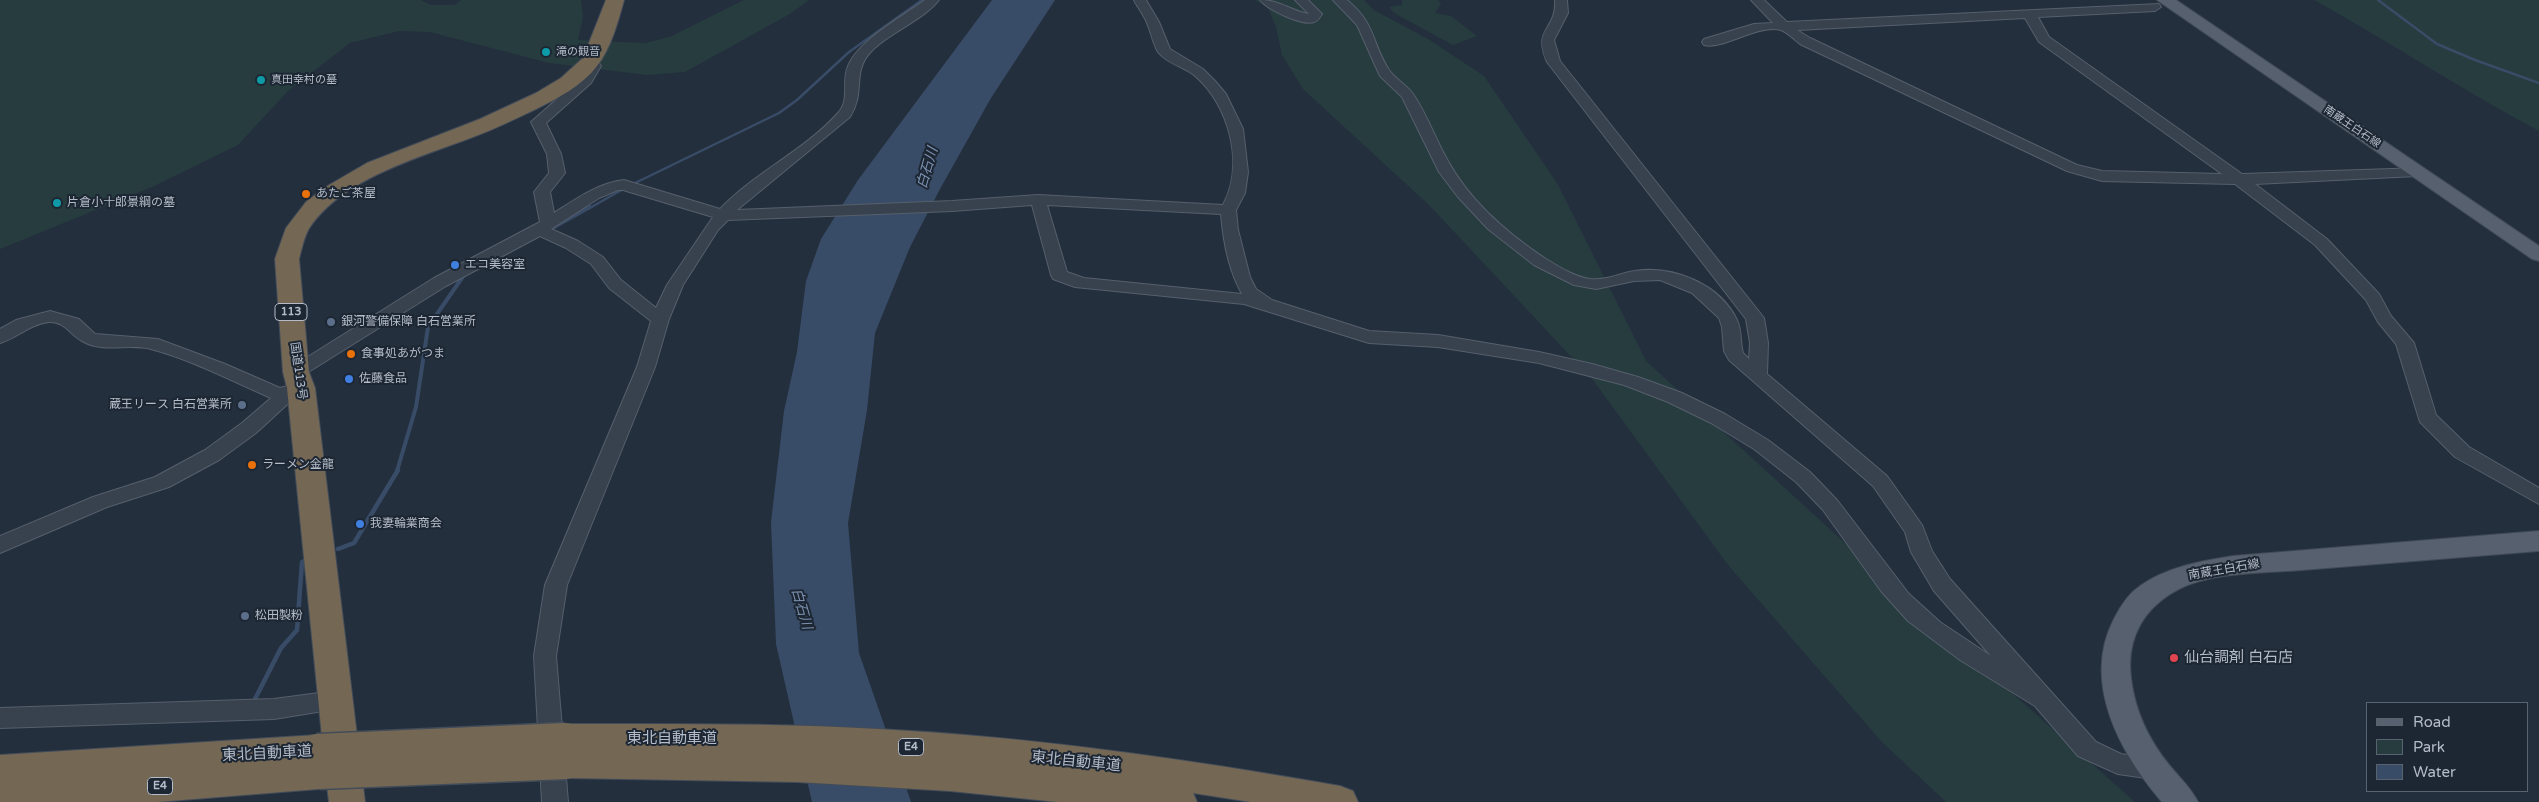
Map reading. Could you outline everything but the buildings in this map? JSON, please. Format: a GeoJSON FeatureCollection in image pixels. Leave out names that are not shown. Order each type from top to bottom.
{"type":"FeatureCollection","features":[{"type":"Feature","properties":{"kind":"highway","name":"国道113号"},"geometry":{"type":"LineString","coordinates":[[347,802],[334,701],[299,380],[287,259],[291,241],[301,223],[315,208],[333,193],[379,166],[467,132],[537,100],[579,74],[591,62],[615,0]]}},
{"type":"Feature","properties":{"kind":"highway","name":"東北自動車道"},"geometry":{"type":"LineString","coordinates":[[0,799],[318,762],[565,739],[812,741],[950,749],[1056,760],[1256,786],[1340,802]]}},
{"type":"Feature","properties":{"kind":"highway","name":"東北自動車道"},"geometry":{"type":"LineString","coordinates":[[0,770],[318,762],[818,766],[952,775],[1179,802]]}},
{"type":"Feature","properties":{"kind":"main road","name":"南蔵王白石線"},"geometry":{"type":"LineString","coordinates":[[2160,2],[2192,18],[2539,255]]}},
{"type":"Feature","properties":{"kind":"main road","name":"南蔵王白石線"},"geometry":{"type":"LineString","coordinates":[[2182,802],[2153,768],[2137,744],[2122,710],[2117,682],[2117,646],[2123,626],[2131,612],[2143,600],[2170,582],[2233,566],[2539,541]]}},
{"type":"Feature","properties":{"kind":"street"},"geometry":{"type":"LineString","coordinates":[[555,802],[545,656],[556,585],[646,368],[660,320],[675,285],[705,236],[738,199],[823,134],[845,114],[852,100],[853,70],[863,52],[933,0]]}},
{"type":"Feature","properties":{"kind":"street"},"geometry":{"type":"LineString","coordinates":[[1140,0],[1153,22],[1164,51],[1198,72],[1210,84],[1219,94],[1236,129],[1240,172],[1237,193],[1228,210],[1233,245],[1248,292],[1265,303]]}},
{"type":"Feature","properties":{"kind":"street"},"geometry":{"type":"LineString","coordinates":[[1266,0],[1290,14],[1312,19],[1316,14],[1301,0]]}},
{"type":"Feature","properties":{"kind":"street"},"geometry":{"type":"LineString","coordinates":[[1339,0],[1355,13],[1365,26],[1382,69],[1408,97],[1446,171],[1501,232],[1550,267],[1585,283],[1604,284],[1633,276],[1651,275],[1676,278],[1692,285],[1710,298],[1727,317],[1732,328],[1732,349],[1736,356],[1880,481],[1915,530],[1922,552],[1942,585],[2087,749],[2118,764],[2153,768]]}},
{"type":"Feature","properties":{"kind":"street"},"geometry":{"type":"LineString","coordinates":[[1561,0],[1562,13],[1547,40],[1548,49],[1554,62],[1746,303],[1758,326],[1758,376]]}},
{"type":"Feature","properties":{"kind":"street"},"geometry":{"type":"LineString","coordinates":[[1757,0],[1783,26],[1805,41],[2072,168],[2102,176],[2157,179],[2236,177],[2283,179],[2417,171]]}},
{"type":"Feature","properties":{"kind":"street"},"geometry":{"type":"LineString","coordinates":[[1709,42],[1754,28],[2029,14],[2160,2]]}},
{"type":"Feature","properties":{"kind":"street"},"geometry":{"type":"LineString","coordinates":[[2029,14],[2044,39],[2288,214],[2321,242],[2373,298],[2384,318],[2405,343],[2427,418],[2462,452],[2539,497]]}},
{"type":"Feature","properties":{"kind":"street"},"geometry":{"type":"LineString","coordinates":[[546,229],[542,192],[557,173],[554,154],[538,122],[586,80],[594,66],[591,62]]}},
{"type":"Feature","properties":{"kind":"street"},"geometry":{"type":"LineString","coordinates":[[0,337],[22,324],[50,316],[73,322],[89,338],[103,342],[152,343],[219,368],[278,394],[440,282],[546,229],[594,195],[615,186],[629,187],[724,215],[952,206],[1038,200],[1228,210]]}},
{"type":"Feature","properties":{"kind":"street"},"geometry":{"type":"LineString","coordinates":[[1038,200],[1059,275],[1081,283],[1225,296],[1265,303],[1370,337],[1432,340],[1538,356],[1603,371],[1643,384],[1713,414],[1744,432],[1804,478],[1831,508],[1888,585],[1912,611],[1941,634],[2042,699]]}},
{"type":"Feature","properties":{"kind":"street"},"geometry":{"type":"LineString","coordinates":[[546,229],[592,256],[603,266],[606,274],[613,282],[637,304],[660,320]]}},
{"type":"Feature","properties":{"kind":"street"},"geometry":{"type":"LineString","coordinates":[[0,544],[100,502],[162,482],[212,455],[249,428],[286,395],[299,380]]}},
{"type":"Feature","properties":{"kind":"street"},"geometry":{"type":"LineString","coordinates":[[0,718],[274,709],[334,701]]}},
{"type":"Feature","properties":{"kind":"green space"},"geometry":{"type":"Polygon","coordinates":[[[0,0],[421,0],[431,5],[455,5],[461,0],[581,0],[583,17],[578,40],[646,43],[672,36],[744,0],[809,0],[790,14],[685,72],[647,75],[549,63],[430,32],[399,31],[350,43],[288,91],[238,145],[152,187],[0,249],[0,0]]]}},
{"type":"Feature","properties":{"kind":"green space"},"geometry":{"type":"Polygon","coordinates":[[[1255,0],[1364,0],[1374,10],[1428,39],[1484,76],[1557,183],[1646,361],[1905,598],[2135,802],[1946,802],[1881,741],[1728,565],[1593,380],[1430,206],[1303,89],[1282,55],[1276,27],[1268,8],[1255,0]]]}},
{"type":"Feature","properties":{"kind":"green space"},"geometry":{"type":"Polygon","coordinates":[[[1402,0],[1438,0],[1441,4],[1435,13],[1451,16],[1477,36],[1453,45],[1394,13],[1389,7],[1402,5],[1402,0]]]}},
{"type":"Feature","properties":{"kind":"green space"},"geometry":{"type":"Polygon","coordinates":[[[2314,0],[2539,0],[2539,131],[2482,99],[2314,0]]]}},
{"type":"Feature","properties":{"kind":"water","name":"白石川"},"geometry":{"type":"Polygon","coordinates":[[[992,0],[1055,0],[991,98],[940,189],[910,247],[875,333],[867,410],[848,523],[859,653],[911,802],[812,802],[776,644],[771,522],[784,411],[797,352],[806,281],[821,239],[858,180],[992,0]]]}},
{"type":"Feature","properties":{"kind":"waterway"},"geometry":{"type":"LineString","coordinates":[[631,185],[779,113],[797,100],[849,52],[922,0]]}},
{"type":"Feature","properties":{"kind":"waterway"},"geometry":{"type":"LineString","coordinates":[[2378,0],[2437,44],[2539,83]]}},
{"type":"Feature","properties":{"kind":"waterway"},"geometry":{"type":"LineString","coordinates":[[588,209],[625,188]]}},
{"type":"Feature","properties":{"kind":"waterway"},"geometry":{"type":"LineString","coordinates":[[554,227],[590,207]]}},
{"type":"Feature","properties":{"kind":"waterway"},"geometry":{"type":"LineString","coordinates":[[397,471],[416,407],[428,327],[464,275]]}},
{"type":"Feature","properties":{"kind":"waterway"},"geometry":{"type":"LineString","coordinates":[[338,549],[354,543],[398,470]]}},
{"type":"Feature","properties":{"kind":"waterway"},"geometry":{"type":"LineString","coordinates":[[255,699],[281,648],[297,630],[302,562],[306,561]]}},
{"type":"Feature","properties":{"kind":"place","name":"滝の観音"},"geometry":{"type":"Point","coordinates":[546,52]}},
{"type":"Feature","properties":{"kind":"place","name":"真田幸村の墓"},"geometry":{"type":"Point","coordinates":[261,80]}},
{"type":"Feature","properties":{"kind":"place","name":"あたご茶屋"},"geometry":{"type":"Point","coordinates":[306,194]}},
{"type":"Feature","properties":{"kind":"place","name":"片倉小十郎景綱の墓"},"geometry":{"type":"Point","coordinates":[57,203]}},
{"type":"Feature","properties":{"kind":"place","name":"エコ美容室"},"geometry":{"type":"Point","coordinates":[455,265]}},
{"type":"Feature","properties":{"kind":"place","name":"銀河警備保障 白石営業所"},"geometry":{"type":"Point","coordinates":[331,322]}},
{"type":"Feature","properties":{"kind":"place","name":"食事処あがつま"},"geometry":{"type":"Point","coordinates":[351,354]}},
{"type":"Feature","properties":{"kind":"place","name":"佐藤食品"},"geometry":{"type":"Point","coordinates":[349,379]}},
{"type":"Feature","properties":{"kind":"place","name":"蔵王リース 白石営業所"},"geometry":{"type":"Point","coordinates":[242,405]}},
{"type":"Feature","properties":{"kind":"place","name":"ラーメン金龍"},"geometry":{"type":"Point","coordinates":[252,465]}},
{"type":"Feature","properties":{"kind":"place","name":"我妻輪業商会"},"geometry":{"type":"Point","coordinates":[360,524]}},
{"type":"Feature","properties":{"kind":"place","name":"松田製粉"},"geometry":{"type":"Point","coordinates":[245,616]}},
{"type":"Feature","properties":{"kind":"place","name":"仙台調剤 白石店"},"geometry":{"type":"Point","coordinates":[2174,658]}}]}
